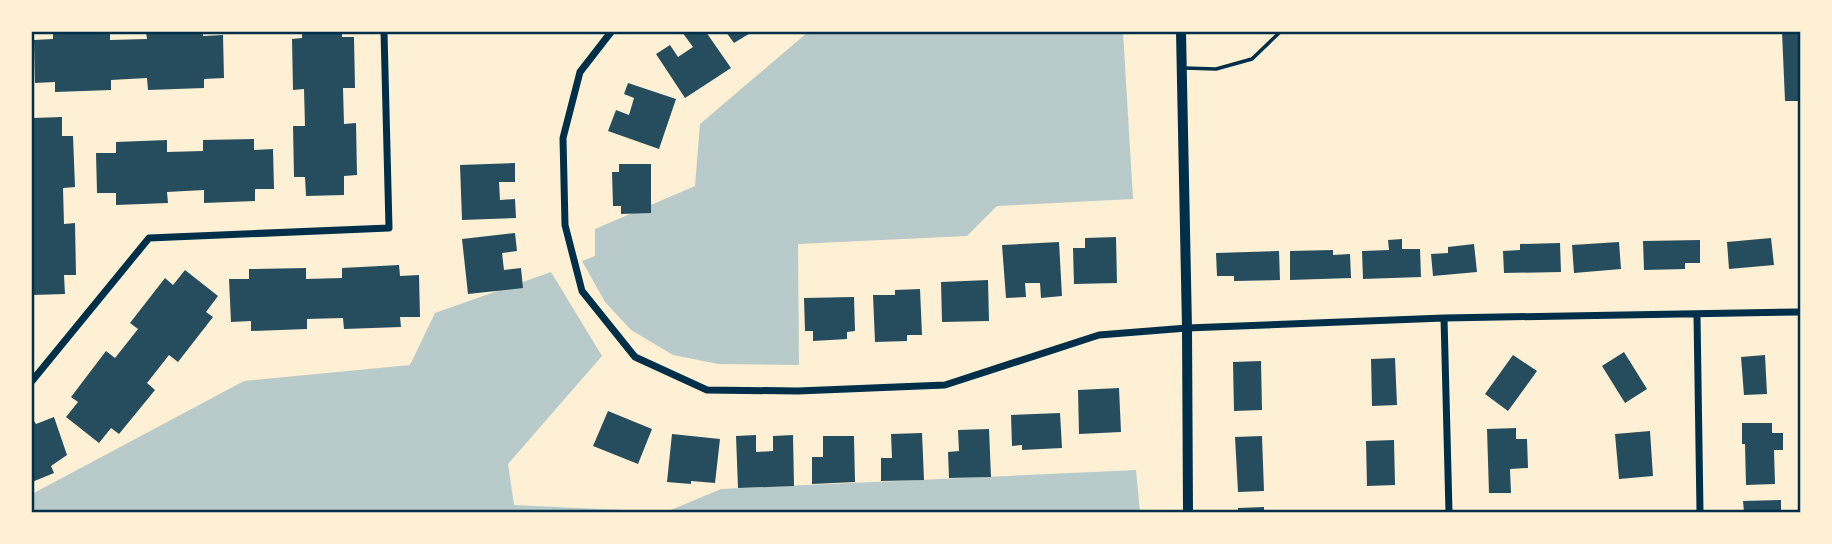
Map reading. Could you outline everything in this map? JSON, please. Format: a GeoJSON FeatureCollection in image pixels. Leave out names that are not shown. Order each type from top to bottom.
{"type":"FeatureCollection","features":[{"type":"Feature","properties":{"kind":"street"},"geometry":{"type":"LineString","coordinates":[[32,381],[149,238],[389,228],[384,32]]}},
{"type":"Feature","properties":{"kind":"street"},"geometry":{"type":"LineString","coordinates":[[611,32],[580,72],[563,138],[565,225],[582,291],[635,357],[707,390],[798,391],[945,385],[1099,335],[1187,328],[1444,318],[1801,312]]}},
{"type":"Feature","properties":{"kind":"street"},"geometry":{"type":"LineString","coordinates":[[1181,32],[1188,513]]}},
{"type":"Feature","properties":{"kind":"street"},"geometry":{"type":"LineString","coordinates":[[1697,315],[1700,513]]}},
{"type":"Feature","properties":{"kind":"street"},"geometry":{"type":"LineString","coordinates":[[1444,318],[1449,513]]}},
{"type":"Feature","properties":{"kind":"lane"},"geometry":{"type":"LineString","coordinates":[[1182,68],[1216,69],[1252,59],[1280,32]]}},
{"type":"Feature","properties":{"kind":"shaded area"},"geometry":{"type":"Polygon","coordinates":[[[808,32],[1123,32],[1133,199],[997,206],[967,236],[798,244],[799,365],[718,364],[673,355],[631,330],[605,302],[582,261],[595,256],[595,229],[695,186],[700,124],[808,32]]]}},
{"type":"Feature","properties":{"kind":"shaded area"},"geometry":{"type":"Polygon","coordinates":[[[551,272],[602,356],[508,464],[514,505],[666,512],[32,512],[32,494],[244,381],[410,365],[435,313],[551,272]]]}},
{"type":"Feature","properties":{"kind":"shaded area"},"geometry":{"type":"Polygon","coordinates":[[[1136,470],[1140,512],[666,512],[721,489],[1136,470]]]}},
{"type":"Feature","properties":{"kind":"building"},"geometry":{"type":"Polygon","coordinates":[[[53,32],[110,32],[110,40],[147,39],[146,32],[203,32],[203,36],[223,35],[224,78],[204,79],[204,88],[148,90],[147,78],[111,80],[111,90],[55,92],[55,82],[35,83],[34,40],[53,39],[53,32]]]}},
{"type":"Feature","properties":{"kind":"building"},"geometry":{"type":"Polygon","coordinates":[[[302,32],[342,32],[342,37],[354,37],[355,88],[343,88],[344,124],[356,123],[357,175],[344,176],[344,195],[306,196],[305,177],[294,177],[293,126],[305,126],[304,89],[293,90],[292,39],[302,38],[302,32]]]}},
{"type":"Feature","properties":{"kind":"building"},"geometry":{"type":"Polygon","coordinates":[[[682,32],[706,32],[731,68],[685,98],[656,54],[670,45],[678,57],[693,47],[682,32]]]}},
{"type":"Feature","properties":{"kind":"building"},"geometry":{"type":"Polygon","coordinates":[[[726,32],[752,32],[734,43],[726,32]]]}},
{"type":"Feature","properties":{"kind":"building"},"geometry":{"type":"Polygon","coordinates":[[[1782,32],[1800,32],[1800,101],[1785,101],[1782,32]]]}},
{"type":"Feature","properties":{"kind":"building"},"geometry":{"type":"Polygon","coordinates":[[[628,83],[676,99],[659,149],[608,131],[616,110],[629,115],[634,98],[624,94],[628,83]]]}},
{"type":"Feature","properties":{"kind":"building"},"geometry":{"type":"Polygon","coordinates":[[[62,117],[62,136],[73,136],[75,187],[63,188],[64,224],[75,223],[76,275],[64,275],[65,294],[32,295],[32,118],[62,117]]]}},
{"type":"Feature","properties":{"kind":"building"},"geometry":{"type":"Polygon","coordinates":[[[254,139],[254,150],[273,149],[274,189],[255,189],[255,201],[204,203],[204,190],[167,192],[168,203],[116,205],[116,193],[97,193],[96,153],[116,153],[116,142],[167,140],[167,152],[203,151],[203,140],[254,139]]]}},
{"type":"Feature","properties":{"kind":"building"},"geometry":{"type":"Polygon","coordinates":[[[515,163],[515,182],[499,182],[500,200],[515,199],[516,218],[462,220],[460,165],[515,163]]]}},
{"type":"Feature","properties":{"kind":"building"},"geometry":{"type":"Polygon","coordinates":[[[619,164],[651,164],[651,213],[621,214],[621,206],[613,206],[612,172],[619,172],[619,164]]]}},
{"type":"Feature","properties":{"kind":"building"},"geometry":{"type":"Polygon","coordinates":[[[515,233],[517,251],[502,253],[504,270],[521,268],[523,288],[468,294],[462,239],[515,233]]]}},
{"type":"Feature","properties":{"kind":"building"},"geometry":{"type":"Polygon","coordinates":[[[1116,237],[1117,283],[1074,284],[1073,248],[1085,248],[1085,238],[1116,237]]]}},
{"type":"Feature","properties":{"kind":"building"},"geometry":{"type":"Polygon","coordinates":[[[1771,238],[1774,265],[1729,269],[1727,242],[1771,238]]]}},
{"type":"Feature","properties":{"kind":"building"},"geometry":{"type":"Polygon","coordinates":[[[1402,239],[1402,249],[1420,249],[1421,277],[1363,279],[1362,251],[1389,250],[1388,240],[1402,239]]]}},
{"type":"Feature","properties":{"kind":"building"},"geometry":{"type":"Polygon","coordinates":[[[1700,240],[1700,263],[1685,263],[1685,269],[1644,270],[1643,241],[1700,240]]]}},
{"type":"Feature","properties":{"kind":"building"},"geometry":{"type":"Polygon","coordinates":[[[1059,242],[1062,296],[1041,298],[1040,283],[1025,283],[1026,297],[1006,298],[1002,245],[1059,242]]]}},
{"type":"Feature","properties":{"kind":"building"},"geometry":{"type":"Polygon","coordinates":[[[1619,242],[1621,269],[1574,273],[1572,245],[1619,242]]]}},
{"type":"Feature","properties":{"kind":"building"},"geometry":{"type":"Polygon","coordinates":[[[1560,243],[1561,272],[1504,273],[1503,251],[1520,250],[1520,244],[1560,243]]]}},
{"type":"Feature","properties":{"kind":"building"},"geometry":{"type":"Polygon","coordinates":[[[1474,244],[1477,272],[1433,276],[1431,254],[1448,253],[1448,247],[1474,244]]]}},
{"type":"Feature","properties":{"kind":"building"},"geometry":{"type":"Polygon","coordinates":[[[1333,250],[1333,255],[1350,254],[1351,278],[1290,280],[1290,251],[1333,250]]]}},
{"type":"Feature","properties":{"kind":"building"},"geometry":{"type":"Polygon","coordinates":[[[1279,251],[1280,280],[1234,281],[1234,276],[1217,276],[1216,253],[1279,251]]]}},
{"type":"Feature","properties":{"kind":"building"},"geometry":{"type":"Polygon","coordinates":[[[399,265],[400,276],[419,275],[420,317],[400,317],[401,327],[344,329],[343,318],[307,319],[307,329],[251,331],[251,321],[231,322],[229,279],[249,279],[249,269],[306,268],[306,279],[342,278],[342,268],[399,265]]]}},
{"type":"Feature","properties":{"kind":"building"},"geometry":{"type":"Polygon","coordinates":[[[185,270],[218,296],[206,312],[213,317],[178,362],[169,355],[147,383],[155,390],[119,434],[111,428],[99,443],[66,417],[78,402],[71,397],[106,351],[115,358],[138,329],[130,323],[165,278],[173,285],[185,270]]]}},
{"type":"Feature","properties":{"kind":"building"},"geometry":{"type":"Polygon","coordinates":[[[988,280],[989,321],[942,322],[941,282],[988,280]]]}},
{"type":"Feature","properties":{"kind":"building"},"geometry":{"type":"Polygon","coordinates":[[[920,289],[922,335],[907,335],[907,341],[875,342],[873,295],[895,295],[895,290],[920,289]]]}},
{"type":"Feature","properties":{"kind":"building"},"geometry":{"type":"Polygon","coordinates":[[[854,297],[855,331],[847,332],[847,339],[813,341],[813,331],[805,331],[804,298],[854,297]]]}},
{"type":"Feature","properties":{"kind":"building"},"geometry":{"type":"Polygon","coordinates":[[[1624,352],[1647,389],[1625,403],[1602,366],[1624,352]]]}},
{"type":"Feature","properties":{"kind":"building"},"geometry":{"type":"Polygon","coordinates":[[[1513,355],[1537,371],[1508,411],[1485,394],[1513,355]]]}},
{"type":"Feature","properties":{"kind":"building"},"geometry":{"type":"Polygon","coordinates":[[[1765,355],[1767,394],[1744,395],[1741,357],[1765,355]]]}},
{"type":"Feature","properties":{"kind":"building"},"geometry":{"type":"Polygon","coordinates":[[[1395,358],[1397,405],[1372,406],[1371,359],[1395,358]]]}},
{"type":"Feature","properties":{"kind":"building"},"geometry":{"type":"Polygon","coordinates":[[[1261,361],[1262,410],[1234,411],[1233,362],[1261,361]]]}},
{"type":"Feature","properties":{"kind":"building"},"geometry":{"type":"Polygon","coordinates":[[[1119,388],[1121,432],[1079,434],[1078,390],[1119,388]]]}},
{"type":"Feature","properties":{"kind":"building"},"geometry":{"type":"Polygon","coordinates":[[[608,411],[652,429],[638,464],[593,446],[608,411]]]}},
{"type":"Feature","properties":{"kind":"building"},"geometry":{"type":"Polygon","coordinates":[[[1060,413],[1062,448],[1022,450],[1022,445],[1012,446],[1011,415],[1060,413]]]}},
{"type":"Feature","properties":{"kind":"building"},"geometry":{"type":"Polygon","coordinates":[[[54,417],[67,455],[51,466],[54,473],[32,482],[32,418],[36,424],[54,417]]]}},
{"type":"Feature","properties":{"kind":"building"},"geometry":{"type":"Polygon","coordinates":[[[1742,423],[1772,423],[1772,433],[1783,433],[1783,450],[1774,450],[1775,484],[1746,485],[1742,423]]]}},
{"type":"Feature","properties":{"kind":"building"},"geometry":{"type":"Polygon","coordinates":[[[1516,428],[1516,439],[1527,439],[1528,468],[1510,469],[1511,493],[1489,493],[1487,429],[1516,428]]]}},
{"type":"Feature","properties":{"kind":"building"},"geometry":{"type":"Polygon","coordinates":[[[989,429],[991,477],[949,478],[948,452],[959,451],[958,430],[989,429]]]}},
{"type":"Feature","properties":{"kind":"building"},"geometry":{"type":"Polygon","coordinates":[[[1650,431],[1653,476],[1619,479],[1615,434],[1650,431]]]}},
{"type":"Feature","properties":{"kind":"building"},"geometry":{"type":"Polygon","coordinates":[[[922,433],[924,480],[881,481],[881,458],[892,458],[891,434],[922,433]]]}},
{"type":"Feature","properties":{"kind":"building"},"geometry":{"type":"Polygon","coordinates":[[[672,434],[720,439],[715,483],[667,482],[672,434]]]}},
{"type":"Feature","properties":{"kind":"building"},"geometry":{"type":"Polygon","coordinates":[[[756,435],[756,452],[773,451],[773,436],[793,435],[794,486],[738,488],[736,436],[756,435]]]}},
{"type":"Feature","properties":{"kind":"building"},"geometry":{"type":"Polygon","coordinates":[[[823,436],[854,436],[855,482],[812,484],[812,457],[823,457],[823,436]]]}},
{"type":"Feature","properties":{"kind":"building"},"geometry":{"type":"Polygon","coordinates":[[[1262,436],[1264,491],[1238,492],[1235,437],[1262,436]]]}},
{"type":"Feature","properties":{"kind":"building"},"geometry":{"type":"Polygon","coordinates":[[[1394,440],[1395,485],[1367,486],[1366,441],[1394,440]]]}},
{"type":"Feature","properties":{"kind":"building"},"geometry":{"type":"Polygon","coordinates":[[[1781,500],[1781,512],[1744,512],[1743,501],[1781,500]]]}},
{"type":"Feature","properties":{"kind":"building"},"geometry":{"type":"Polygon","coordinates":[[[1264,507],[1264,512],[1238,512],[1238,508],[1264,507]]]}}]}
